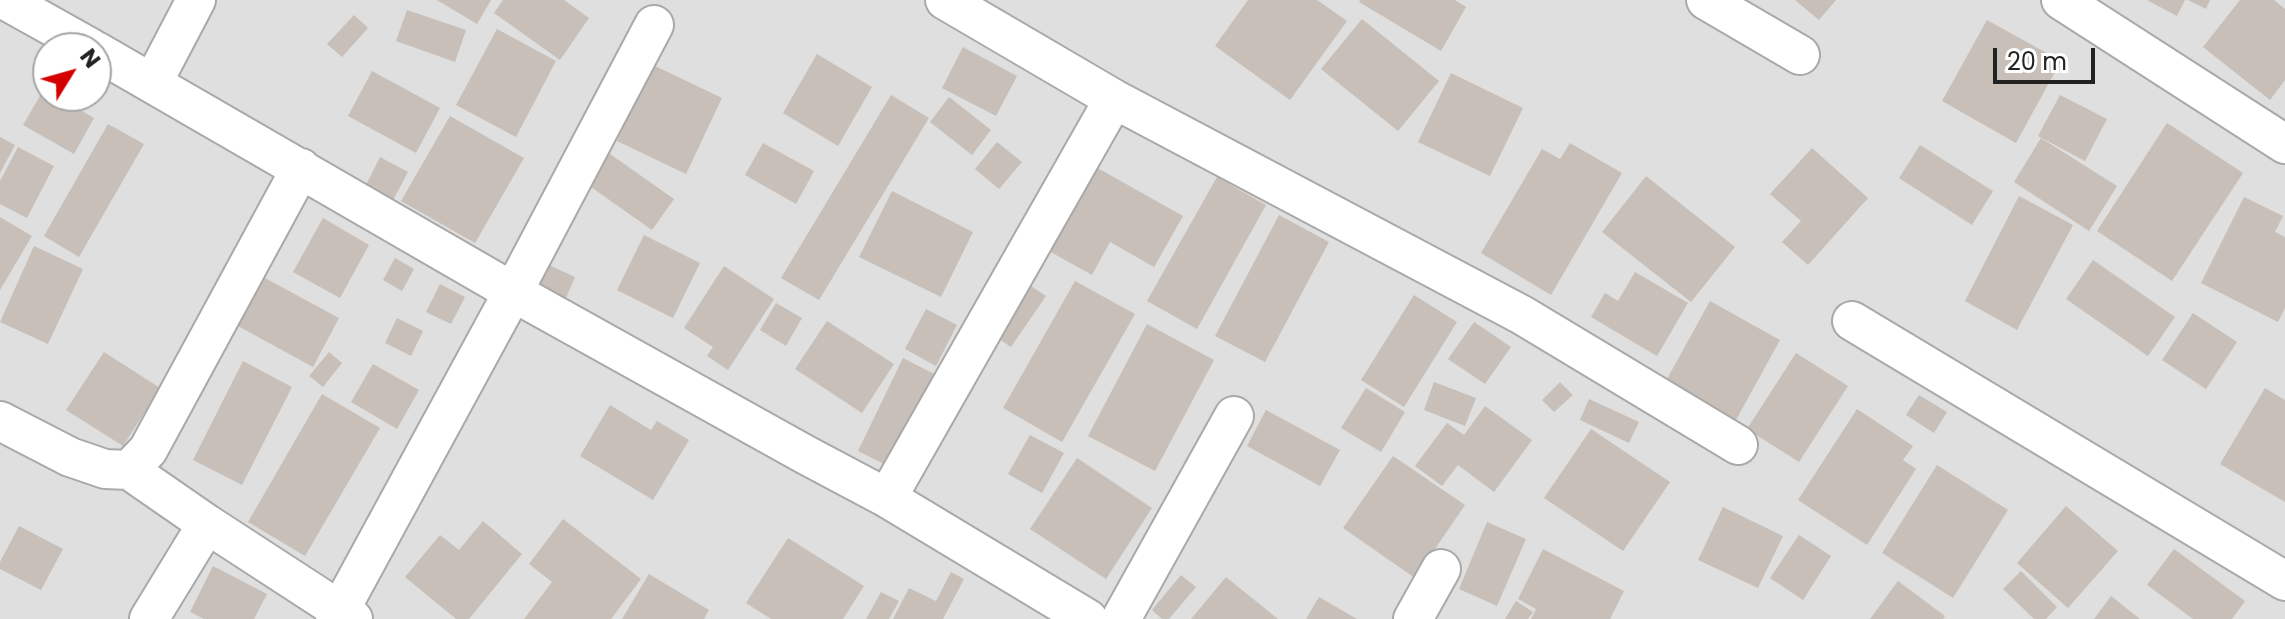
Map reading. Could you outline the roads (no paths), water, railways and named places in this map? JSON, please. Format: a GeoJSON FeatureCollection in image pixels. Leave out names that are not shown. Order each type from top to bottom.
{"type":"FeatureCollection","features":[{"type":"Feature","properties":{"kind":"street"},"geometry":{"type":"LineString","coordinates":[[5,0],[63,32]]}},
{"type":"Feature","properties":{"kind":"street"},"geometry":{"type":"LineString","coordinates":[[153,82],[196,0]]}},
{"type":"Feature","properties":{"kind":"street"},"geometry":{"type":"LineString","coordinates":[[945,0],[1114,99],[1522,315],[1738,445]]}},
{"type":"Feature","properties":{"kind":"street"},"geometry":{"type":"LineString","coordinates":[[1706,0],[1800,55]]}},
{"type":"Feature","properties":{"kind":"street"},"geometry":{"type":"LineString","coordinates":[[2061,0],[2285,144]]}},
{"type":"Feature","properties":{"kind":"street"},"geometry":{"type":"LineString","coordinates":[[0,421],[70,457],[105,469],[129,470],[342,616],[654,25]]}},
{"type":"Feature","properties":{"kind":"street"},"geometry":{"type":"LineString","coordinates":[[112,59],[513,292],[887,498],[1088,619]]}},
{"type":"Feature","properties":{"kind":"street"},"geometry":{"type":"LineString","coordinates":[[887,498],[1114,99]]}},
{"type":"Feature","properties":{"kind":"street"},"geometry":{"type":"LineString","coordinates":[[129,470],[148,450],[301,168]]}},
{"type":"Feature","properties":{"kind":"street"},"geometry":{"type":"LineString","coordinates":[[1852,321],[2285,581]]}},
{"type":"Feature","properties":{"kind":"street"},"geometry":{"type":"LineString","coordinates":[[1121,619],[1234,416]]}},
{"type":"Feature","properties":{"kind":"street"},"geometry":{"type":"LineString","coordinates":[[149,619],[207,524]]}},
{"type":"Feature","properties":{"kind":"street"},"geometry":{"type":"LineString","coordinates":[[1413,619],[1441,569]]}}]}
